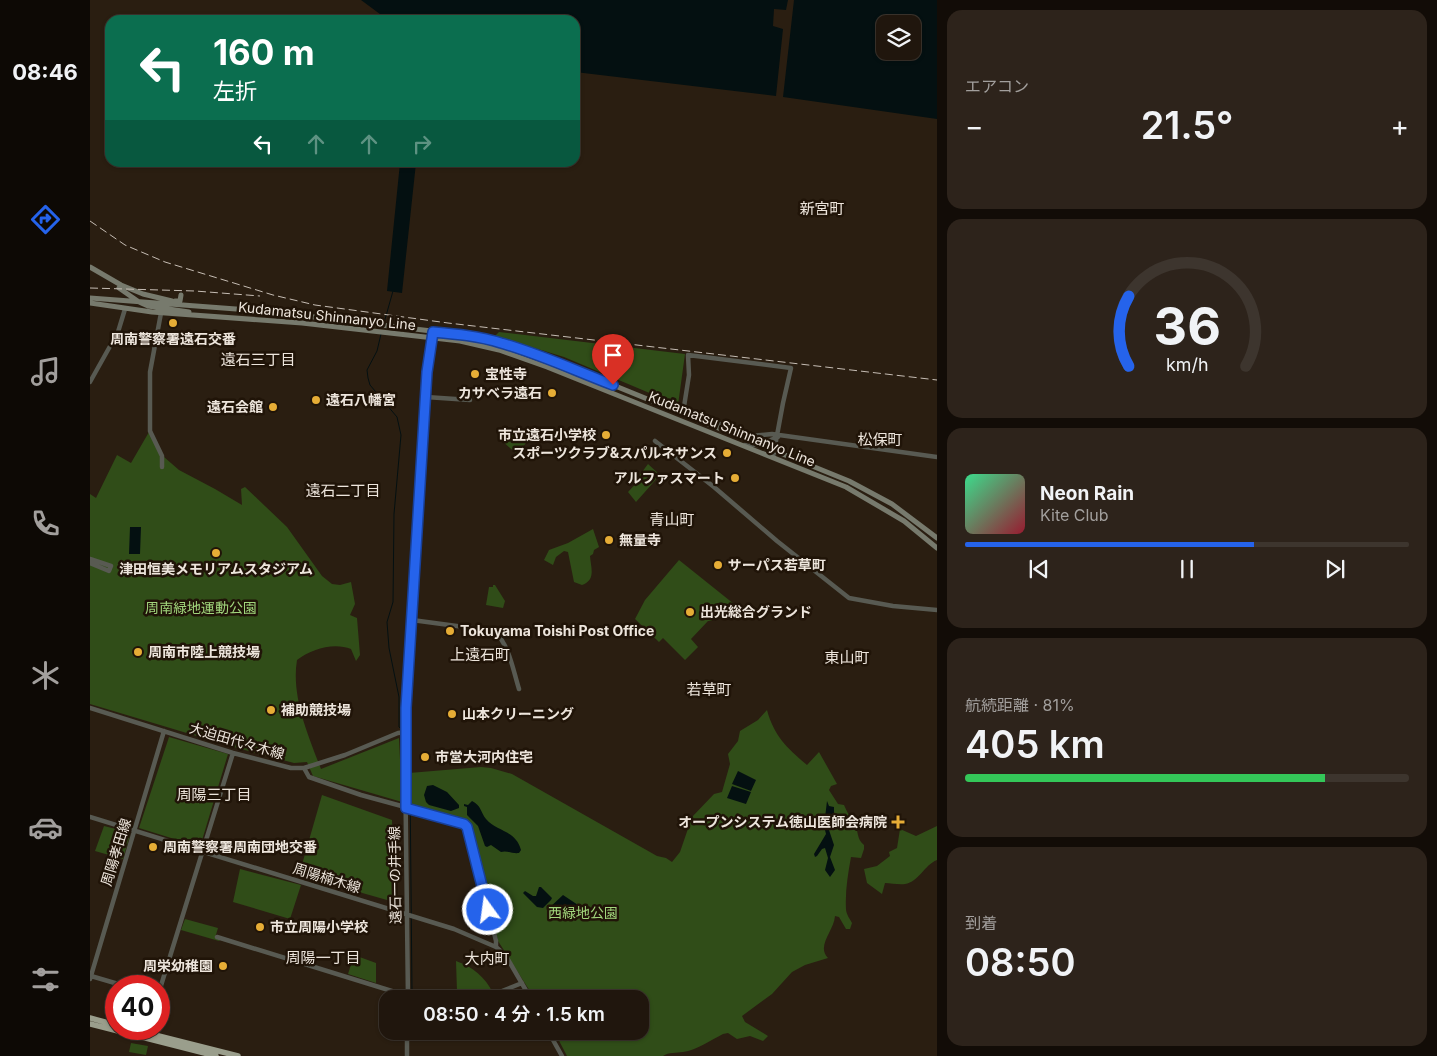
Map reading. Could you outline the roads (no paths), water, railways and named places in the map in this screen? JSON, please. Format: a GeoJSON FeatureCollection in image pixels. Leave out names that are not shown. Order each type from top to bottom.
{"type":"FeatureCollection","features":[{"type":"Feature","properties":{"kind":"highway"},"geometry":{"type":"LineString","coordinates":[[90,1018],[105,1022]]}},
{"type":"Feature","properties":{"kind":"highway"},"geometry":{"type":"LineString","coordinates":[[90,1024],[216,1056]]}},
{"type":"Feature","properties":{"kind":"highway"},"geometry":{"type":"LineString","coordinates":[[170,1038],[238,1056]]}},
{"type":"Feature","properties":{"kind":"main road"},"geometry":{"type":"LineString","coordinates":[[90,268],[139,302],[148,306],[183,310],[196,315]]}},
{"type":"Feature","properties":{"kind":"main road"},"geometry":{"type":"LineString","coordinates":[[90,268],[121,285],[143,294],[178,303],[181,295]]}},
{"type":"Feature","properties":{"kind":"main road"},"geometry":{"type":"LineString","coordinates":[[119,288],[125,294],[125,309]]}},
{"type":"Feature","properties":{"kind":"main road","name":"Kudamatsu Shinnanyo Line"},"geometry":{"type":"LineString","coordinates":[[90,298],[178,303],[383,325],[465,336],[500,343],[548,359],[857,485],[892,504],[937,538]]}},
{"type":"Feature","properties":{"kind":"main road","name":"Kudamatsu Shinnanyo Line"},"geometry":{"type":"LineString","coordinates":[[90,303],[161,313],[302,323],[431,338],[469,343],[514,354],[846,487],[904,521],[937,548]]}},
{"type":"Feature","properties":{"kind":"street"},"geometry":{"type":"LineString","coordinates":[[90,382],[118,332],[125,309]]}},
{"type":"Feature","properties":{"kind":"street"},"geometry":{"type":"LineString","coordinates":[[161,313],[150,372],[150,431],[162,456],[162,467]]}},
{"type":"Feature","properties":{"kind":"street","name":"遠石一の井手線"},"geometry":{"type":"LineString","coordinates":[[408,990],[410,916],[406,808],[406,732],[426,397],[433,332]]}},
{"type":"Feature","properties":{"kind":"street"},"geometry":{"type":"LineString","coordinates":[[773,457],[773,451],[778,436],[791,368],[688,355],[689,375],[686,414],[707,419],[751,436],[778,436],[937,457]]}},
{"type":"Feature","properties":{"kind":"street"},"geometry":{"type":"LineString","coordinates":[[426,397],[470,400]]}},
{"type":"Feature","properties":{"kind":"street"},"geometry":{"type":"LineString","coordinates":[[740,444],[748,446],[758,445],[778,436]]}},
{"type":"Feature","properties":{"kind":"street"},"geometry":{"type":"LineString","coordinates":[[655,441],[849,598],[885,605],[937,610]]}},
{"type":"Feature","properties":{"kind":"street"},"geometry":{"type":"LineString","coordinates":[[90,558],[111,566],[109,571],[90,564]]}},
{"type":"Feature","properties":{"kind":"street"},"geometry":{"type":"LineString","coordinates":[[412,620],[494,631],[505,647],[519,689]]}},
{"type":"Feature","properties":{"kind":"street","name":"大迫田代々木線"},"geometry":{"type":"LineString","coordinates":[[90,708],[291,768],[304,768],[345,756],[398,733],[406,732]]}},
{"type":"Feature","properties":{"kind":"street","name":"周陽孝田線"},"geometry":{"type":"LineString","coordinates":[[91,977],[164,731]]}},
{"type":"Feature","properties":{"kind":"street"},"geometry":{"type":"LineString","coordinates":[[164,975],[233,752]]}},
{"type":"Feature","properties":{"kind":"street"},"geometry":{"type":"LineString","coordinates":[[304,768],[309,777],[360,795],[464,824],[467,827],[496,947]]}},
{"type":"Feature","properties":{"kind":"street","name":"周陽楠木線"},"geometry":{"type":"LineString","coordinates":[[90,817],[454,929],[496,947],[506,956],[526,990]]}},
{"type":"Feature","properties":{"kind":"street"},"geometry":{"type":"LineString","coordinates":[[217,937],[386,990]]}},
{"type":"Feature","properties":{"kind":"street"},"geometry":{"type":"LineString","coordinates":[[91,977],[105,981]]}},
{"type":"Feature","properties":{"kind":"street"},"geometry":{"type":"LineString","coordinates":[[504,990],[522,983]]}},
{"type":"Feature","properties":{"kind":"street"},"geometry":{"type":"LineString","coordinates":[[407,1040],[407,1056]]}},
{"type":"Feature","properties":{"kind":"street"},"geometry":{"type":"LineString","coordinates":[[553,1040],[562,1056]]}},
{"type":"Feature","properties":{"kind":"waterway"},"geometry":{"type":"LineString","coordinates":[[384,323],[393,291]]}},
{"type":"Feature","properties":{"kind":"waterway"},"geometry":{"type":"LineString","coordinates":[[381,334],[377,351],[367,370],[370,385],[397,417],[401,435],[394,514],[393,602],[387,622],[389,648],[399,697],[399,727],[403,730]]}},
{"type":"Feature","properties":{"kind":"waterway"},"geometry":{"type":"LineString","coordinates":[[408,735],[412,990]]}},
{"type":"Feature","properties":{"kind":"railway"},"geometry":{"type":"LineString","coordinates":[[90,221],[125,245],[165,262],[273,295],[315,305],[448,323],[937,380]]}},
{"type":"Feature","properties":{"kind":"railway"},"geometry":{"type":"LineString","coordinates":[[90,288],[195,291],[260,296]]}},
{"type":"Feature","properties":{"kind":"place","name":"周南警察署遠石交番"},"geometry":{"type":"Point","coordinates":[173,323]}},
{"type":"Feature","properties":{"kind":"place","name":"宝性寺"},"geometry":{"type":"Point","coordinates":[475,374]}},
{"type":"Feature","properties":{"kind":"place","name":"カサベラ遠石"},"geometry":{"type":"Point","coordinates":[552,393]}},
{"type":"Feature","properties":{"kind":"place","name":"遠石八幡宮"},"geometry":{"type":"Point","coordinates":[316,400]}},
{"type":"Feature","properties":{"kind":"place","name":"遠石会館"},"geometry":{"type":"Point","coordinates":[273,407]}},
{"type":"Feature","properties":{"kind":"place","name":"市立遠石小学校"},"geometry":{"type":"Point","coordinates":[606,435]}},
{"type":"Feature","properties":{"kind":"place","name":"スポーツクラブ&スパルネサンス"},"geometry":{"type":"Point","coordinates":[727,453]}},
{"type":"Feature","properties":{"kind":"place","name":"アルファスマート"},"geometry":{"type":"Point","coordinates":[735,478]}},
{"type":"Feature","properties":{"kind":"place","name":"無量寺"},"geometry":{"type":"Point","coordinates":[609,540]}},
{"type":"Feature","properties":{"kind":"place","name":"津田恒美メモリアムスタジアム"},"geometry":{"type":"Point","coordinates":[216,553]}},
{"type":"Feature","properties":{"kind":"place","name":"サーパス若草町"},"geometry":{"type":"Point","coordinates":[718,565]}},
{"type":"Feature","properties":{"kind":"place","name":"出光総合グランド"},"geometry":{"type":"Point","coordinates":[690,612]}},
{"type":"Feature","properties":{"kind":"place","name":"Tokuyama Toishi Post Office"},"geometry":{"type":"Point","coordinates":[450,631]}},
{"type":"Feature","properties":{"kind":"place","name":"周南市陸上競技場"},"geometry":{"type":"Point","coordinates":[138,652]}},
{"type":"Feature","properties":{"kind":"place","name":"補助競技場"},"geometry":{"type":"Point","coordinates":[271,710]}},
{"type":"Feature","properties":{"kind":"place","name":"山本クリーニング"},"geometry":{"type":"Point","coordinates":[452,714]}},
{"type":"Feature","properties":{"kind":"place","name":"市営大河内住宅"},"geometry":{"type":"Point","coordinates":[425,757]}},
{"type":"Feature","properties":{"kind":"place","name":"オープンシステム徳山医師会病院"},"geometry":{"type":"Point","coordinates":[898,822]}},
{"type":"Feature","properties":{"kind":"place","name":"周南警察署周南団地交番"},"geometry":{"type":"Point","coordinates":[153,847]}},
{"type":"Feature","properties":{"kind":"place","name":"市立周陽小学校"},"geometry":{"type":"Point","coordinates":[260,927]}},
{"type":"Feature","properties":{"kind":"place","name":"周栄幼稚園"},"geometry":{"type":"Point","coordinates":[223,966]}},
{"type":"Feature","properties":{"kind":"district","name":"新宮町"},"geometry":{"type":"Point","coordinates":[822,209]}},
{"type":"Feature","properties":{"kind":"district","name":"遠石三丁目"},"geometry":{"type":"Point","coordinates":[258,360]}},
{"type":"Feature","properties":{"kind":"district","name":"松保町"},"geometry":{"type":"Point","coordinates":[880,440]}},
{"type":"Feature","properties":{"kind":"district","name":"遠石二丁目"},"geometry":{"type":"Point","coordinates":[343,491]}},
{"type":"Feature","properties":{"kind":"district","name":"青山町"},"geometry":{"type":"Point","coordinates":[672,520]}},
{"type":"Feature","properties":{"kind":"district","name":"上遠石町"},"geometry":{"type":"Point","coordinates":[480,655]}},
{"type":"Feature","properties":{"kind":"district","name":"東山町"},"geometry":{"type":"Point","coordinates":[847,658]}},
{"type":"Feature","properties":{"kind":"district","name":"若草町"},"geometry":{"type":"Point","coordinates":[709,690]}},
{"type":"Feature","properties":{"kind":"district","name":"周陽三丁目"},"geometry":{"type":"Point","coordinates":[214,795]}},
{"type":"Feature","properties":{"kind":"district","name":"周陽一丁目"},"geometry":{"type":"Point","coordinates":[323,958]}},
{"type":"Feature","properties":{"kind":"district","name":"大内町"},"geometry":{"type":"Point","coordinates":[487,959]}},
{"type":"Feature","properties":{"kind":"park label","name":"周南緑地運動公園"},"geometry":{"type":"Point","coordinates":[201,608]}},
{"type":"Feature","properties":{"kind":"park label","name":"西緑地公園"},"geometry":{"type":"Point","coordinates":[583,913]}}]}
